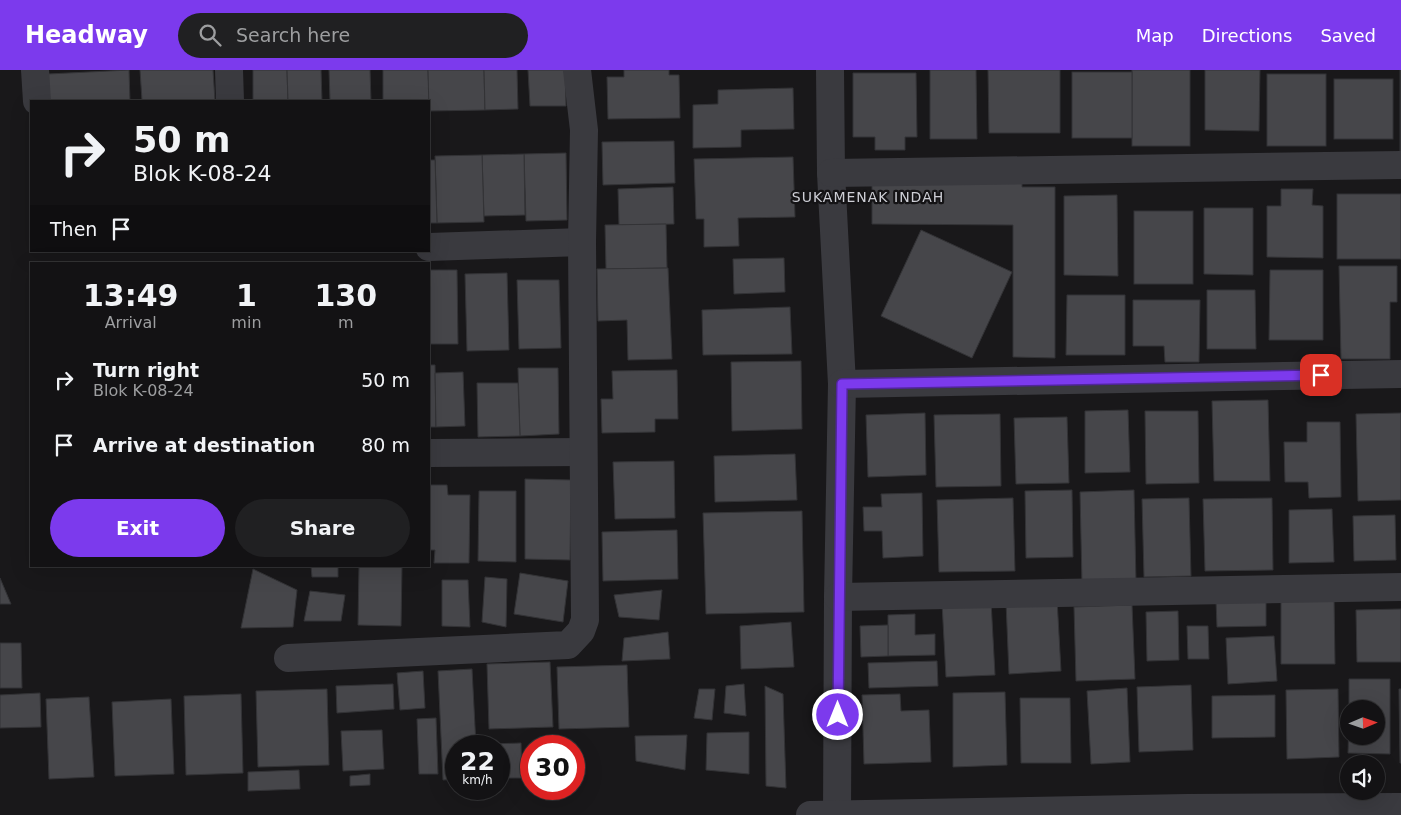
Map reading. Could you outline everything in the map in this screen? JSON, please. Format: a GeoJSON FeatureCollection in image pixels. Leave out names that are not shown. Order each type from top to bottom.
{"type":"FeatureCollection","features":[{"type":"Feature","properties":{"kind":"street"},"geometry":{"type":"LineString","coordinates":[[35,70],[37,100]]}},
{"type":"Feature","properties":{"kind":"street"},"geometry":{"type":"LineString","coordinates":[[229,70],[230,100]]}},
{"type":"Feature","properties":{"kind":"street"},"geometry":{"type":"LineString","coordinates":[[288,658],[568,645],[581,632],[585,620],[582,242],[584,130],[577,70]]}},
{"type":"Feature","properties":{"kind":"street"},"geometry":{"type":"LineString","coordinates":[[830,70],[831,173],[842,384],[838,597],[837,814]]}},
{"type":"Feature","properties":{"kind":"street"},"geometry":{"type":"LineString","coordinates":[[831,173],[1401,165]]}},
{"type":"Feature","properties":{"kind":"street"},"geometry":{"type":"LineString","coordinates":[[430,247],[582,242]]}},
{"type":"Feature","properties":{"kind":"street"},"geometry":{"type":"LineString","coordinates":[[842,384],[1401,374]]}},
{"type":"Feature","properties":{"kind":"street"},"geometry":{"type":"LineString","coordinates":[[430,453],[584,452]]}},
{"type":"Feature","properties":{"kind":"street"},"geometry":{"type":"LineString","coordinates":[[838,597],[1401,587]]}},
{"type":"Feature","properties":{"kind":"street"},"geometry":{"type":"LineString","coordinates":[[810,815],[1187,808],[1401,807]]}},
{"type":"Feature","properties":{"kind":"building"},"geometry":{"type":"Polygon","coordinates":[[[129,70],[130,100],[49,100],[48,74],[129,70]]]}},
{"type":"Feature","properties":{"kind":"building"},"geometry":{"type":"Polygon","coordinates":[[[140,70],[213,70],[215,100],[142,100],[140,70]]]}},
{"type":"Feature","properties":{"kind":"building"},"geometry":{"type":"Polygon","coordinates":[[[253,70],[287,70],[288,100],[253,100],[253,70]]]}},
{"type":"Feature","properties":{"kind":"building"},"geometry":{"type":"Polygon","coordinates":[[[287,70],[321,70],[322,100],[288,100],[287,70]]]}},
{"type":"Feature","properties":{"kind":"building"},"geometry":{"type":"Polygon","coordinates":[[[329,70],[370,70],[371,100],[330,100],[329,70]]]}},
{"type":"Feature","properties":{"kind":"building"},"geometry":{"type":"Polygon","coordinates":[[[383,70],[428,70],[429,100],[383,100],[383,70]]]}},
{"type":"Feature","properties":{"kind":"building"},"geometry":{"type":"Polygon","coordinates":[[[428,70],[484,70],[485,110],[430,111],[428,70]]]}},
{"type":"Feature","properties":{"kind":"building"},"geometry":{"type":"Polygon","coordinates":[[[484,70],[517,70],[518,109],[485,110],[484,70]]]}},
{"type":"Feature","properties":{"kind":"building"},"geometry":{"type":"Polygon","coordinates":[[[528,70],[565,70],[566,106],[530,106],[528,70]]]}},
{"type":"Feature","properties":{"kind":"building"},"geometry":{"type":"Polygon","coordinates":[[[624,70],[669,70],[669,75],[679,75],[680,118],[608,119],[607,77],[624,77],[624,70]]]}},
{"type":"Feature","properties":{"kind":"building"},"geometry":{"type":"Polygon","coordinates":[[[930,70],[976,70],[977,139],[930,139],[930,70]]]}},
{"type":"Feature","properties":{"kind":"building"},"geometry":{"type":"Polygon","coordinates":[[[988,70],[1060,70],[1060,133],[989,133],[988,70]]]}},
{"type":"Feature","properties":{"kind":"building"},"geometry":{"type":"Polygon","coordinates":[[[1132,70],[1190,70],[1190,146],[1132,146],[1132,70]]]}},
{"type":"Feature","properties":{"kind":"building"},"geometry":{"type":"Polygon","coordinates":[[[1205,70],[1260,70],[1259,131],[1205,130],[1205,70]]]}},
{"type":"Feature","properties":{"kind":"building"},"geometry":{"type":"Polygon","coordinates":[[[1401,70],[1401,151],[1400,151],[1401,70]]]}},
{"type":"Feature","properties":{"kind":"building"},"geometry":{"type":"Polygon","coordinates":[[[1072,72],[1132,72],[1132,138],[1072,138],[1072,72]]]}},
{"type":"Feature","properties":{"kind":"building"},"geometry":{"type":"Polygon","coordinates":[[[853,73],[916,73],[917,137],[905,137],[905,150],[875,150],[875,137],[853,137],[853,73]]]}},
{"type":"Feature","properties":{"kind":"building"},"geometry":{"type":"Polygon","coordinates":[[[1267,74],[1326,74],[1326,146],[1267,146],[1267,74]]]}},
{"type":"Feature","properties":{"kind":"building"},"geometry":{"type":"Polygon","coordinates":[[[1334,79],[1393,79],[1393,139],[1334,139],[1334,79]]]}},
{"type":"Feature","properties":{"kind":"building"},"geometry":{"type":"Polygon","coordinates":[[[793,88],[794,129],[741,130],[741,147],[693,148],[693,105],[718,104],[718,90],[793,88]]]}},
{"type":"Feature","properties":{"kind":"building"},"geometry":{"type":"Polygon","coordinates":[[[674,141],[675,183],[603,185],[602,142],[674,141]]]}},
{"type":"Feature","properties":{"kind":"building"},"geometry":{"type":"Polygon","coordinates":[[[566,153],[567,220],[526,221],[524,154],[566,153]]]}},
{"type":"Feature","properties":{"kind":"building"},"geometry":{"type":"Polygon","coordinates":[[[524,154],[525,215],[484,216],[482,155],[524,154]]]}},
{"type":"Feature","properties":{"kind":"building"},"geometry":{"type":"Polygon","coordinates":[[[482,155],[484,222],[437,223],[435,156],[482,155]]]}},
{"type":"Feature","properties":{"kind":"building"},"geometry":{"type":"Polygon","coordinates":[[[793,157],[795,217],[738,218],[739,246],[704,247],[704,219],[696,219],[694,159],[793,157]]]}},
{"type":"Feature","properties":{"kind":"building"},"geometry":{"type":"Polygon","coordinates":[[[430,160],[435,160],[437,223],[430,223],[430,160]]]}},
{"type":"Feature","properties":{"kind":"building"},"geometry":{"type":"Polygon","coordinates":[[[872,179],[1022,179],[1022,187],[1055,187],[1055,358],[1013,357],[1013,225],[872,224],[872,179]]]}},
{"type":"Feature","properties":{"kind":"building"},"geometry":{"type":"Polygon","coordinates":[[[673,187],[674,224],[619,225],[618,189],[673,187]]]}},
{"type":"Feature","properties":{"kind":"building"},"geometry":{"type":"Polygon","coordinates":[[[1281,189],[1313,189],[1312,205],[1323,206],[1323,258],[1267,257],[1267,206],[1281,206],[1281,189]]]}},
{"type":"Feature","properties":{"kind":"building"},"geometry":{"type":"Polygon","coordinates":[[[1337,194],[1401,194],[1401,259],[1337,259],[1337,194]]]}},
{"type":"Feature","properties":{"kind":"building"},"geometry":{"type":"Polygon","coordinates":[[[1117,195],[1118,276],[1064,275],[1064,196],[1117,195]]]}},
{"type":"Feature","properties":{"kind":"building"},"geometry":{"type":"Polygon","coordinates":[[[1204,208],[1253,208],[1253,275],[1204,274],[1204,208]]]}},
{"type":"Feature","properties":{"kind":"building"},"geometry":{"type":"Polygon","coordinates":[[[1134,211],[1193,211],[1193,284],[1134,284],[1134,211]]]}},
{"type":"Feature","properties":{"kind":"building"},"geometry":{"type":"Polygon","coordinates":[[[666,224],[667,268],[606,269],[605,225],[666,224]]]}},
{"type":"Feature","properties":{"kind":"building"},"geometry":{"type":"Polygon","coordinates":[[[921,230],[1012,272],[972,358],[881,316],[921,230]]]}},
{"type":"Feature","properties":{"kind":"building"},"geometry":{"type":"Polygon","coordinates":[[[784,258],[785,292],[734,294],[733,259],[784,258]]]}},
{"type":"Feature","properties":{"kind":"building"},"geometry":{"type":"Polygon","coordinates":[[[1339,266],[1397,266],[1397,302],[1390,302],[1390,359],[1341,359],[1339,266]]]}},
{"type":"Feature","properties":{"kind":"building"},"geometry":{"type":"Polygon","coordinates":[[[668,268],[672,359],[628,360],[627,320],[598,321],[597,269],[668,268]]]}},
{"type":"Feature","properties":{"kind":"building"},"geometry":{"type":"Polygon","coordinates":[[[430,270],[457,270],[458,344],[430,344],[430,270]]]}},
{"type":"Feature","properties":{"kind":"building"},"geometry":{"type":"Polygon","coordinates":[[[1270,270],[1323,270],[1323,340],[1269,340],[1270,270]]]}},
{"type":"Feature","properties":{"kind":"building"},"geometry":{"type":"Polygon","coordinates":[[[507,273],[509,350],[467,351],[465,274],[507,273]]]}},
{"type":"Feature","properties":{"kind":"building"},"geometry":{"type":"Polygon","coordinates":[[[517,280],[559,280],[561,348],[519,349],[517,280]]]}},
{"type":"Feature","properties":{"kind":"building"},"geometry":{"type":"Polygon","coordinates":[[[1207,290],[1255,290],[1256,349],[1207,349],[1207,290]]]}},
{"type":"Feature","properties":{"kind":"building"},"geometry":{"type":"Polygon","coordinates":[[[1067,295],[1125,295],[1125,355],[1066,355],[1067,295]]]}},
{"type":"Feature","properties":{"kind":"building"},"geometry":{"type":"Polygon","coordinates":[[[1133,300],[1200,300],[1199,362],[1165,362],[1164,346],[1133,346],[1133,300]]]}},
{"type":"Feature","properties":{"kind":"building"},"geometry":{"type":"Polygon","coordinates":[[[790,307],[792,354],[703,355],[702,310],[790,307]]]}},
{"type":"Feature","properties":{"kind":"building"},"geometry":{"type":"Polygon","coordinates":[[[801,361],[802,429],[732,431],[731,362],[801,361]]]}},
{"type":"Feature","properties":{"kind":"building"},"geometry":{"type":"Polygon","coordinates":[[[430,365],[435,365],[436,427],[430,427],[430,365]]]}},
{"type":"Feature","properties":{"kind":"building"},"geometry":{"type":"Polygon","coordinates":[[[518,368],[558,368],[559,434],[520,436],[518,368]]]}},
{"type":"Feature","properties":{"kind":"building"},"geometry":{"type":"Polygon","coordinates":[[[677,370],[678,419],[655,419],[655,432],[602,433],[601,399],[613,399],[612,371],[677,370]]]}},
{"type":"Feature","properties":{"kind":"building"},"geometry":{"type":"Polygon","coordinates":[[[463,372],[465,426],[436,427],[435,373],[463,372]]]}},
{"type":"Feature","properties":{"kind":"building"},"geometry":{"type":"Polygon","coordinates":[[[477,383],[518,383],[520,436],[478,437],[477,383]]]}},
{"type":"Feature","properties":{"kind":"building"},"geometry":{"type":"Polygon","coordinates":[[[1268,400],[1270,481],[1214,481],[1212,401],[1268,400]]]}},
{"type":"Feature","properties":{"kind":"building"},"geometry":{"type":"Polygon","coordinates":[[[1128,410],[1130,472],[1085,473],[1085,411],[1128,410]]]}},
{"type":"Feature","properties":{"kind":"building"},"geometry":{"type":"Polygon","coordinates":[[[1145,411],[1198,411],[1199,483],[1146,484],[1145,411]]]}},
{"type":"Feature","properties":{"kind":"building"},"geometry":{"type":"Polygon","coordinates":[[[925,413],[926,475],[868,477],[866,415],[925,413]]]}},
{"type":"Feature","properties":{"kind":"building"},"geometry":{"type":"Polygon","coordinates":[[[1401,413],[1401,500],[1358,501],[1356,414],[1401,413]]]}},
{"type":"Feature","properties":{"kind":"building"},"geometry":{"type":"Polygon","coordinates":[[[1000,414],[1001,486],[936,487],[934,415],[1000,414]]]}},
{"type":"Feature","properties":{"kind":"building"},"geometry":{"type":"Polygon","coordinates":[[[1067,417],[1069,483],[1016,484],[1014,418],[1067,417]]]}},
{"type":"Feature","properties":{"kind":"building"},"geometry":{"type":"Polygon","coordinates":[[[1307,422],[1340,422],[1341,497],[1309,498],[1308,482],[1285,482],[1284,442],[1307,442],[1307,422]]]}},
{"type":"Feature","properties":{"kind":"building"},"geometry":{"type":"Polygon","coordinates":[[[795,454],[797,500],[715,502],[714,456],[795,454]]]}},
{"type":"Feature","properties":{"kind":"building"},"geometry":{"type":"Polygon","coordinates":[[[674,461],[675,518],[615,519],[613,462],[674,461]]]}},
{"type":"Feature","properties":{"kind":"building"},"geometry":{"type":"Polygon","coordinates":[[[525,479],[571,480],[570,560],[525,559],[525,479]]]}},
{"type":"Feature","properties":{"kind":"building"},"geometry":{"type":"Polygon","coordinates":[[[430,485],[447,485],[448,495],[470,495],[469,563],[434,563],[435,550],[430,550],[430,485]]]}},
{"type":"Feature","properties":{"kind":"building"},"geometry":{"type":"Polygon","coordinates":[[[1072,490],[1073,557],[1026,558],[1025,491],[1072,490]]]}},
{"type":"Feature","properties":{"kind":"building"},"geometry":{"type":"Polygon","coordinates":[[[1134,490],[1136,582],[1082,584],[1080,492],[1134,490]]]}},
{"type":"Feature","properties":{"kind":"building"},"geometry":{"type":"Polygon","coordinates":[[[479,491],[516,491],[516,562],[478,561],[479,491]]]}},
{"type":"Feature","properties":{"kind":"building"},"geometry":{"type":"Polygon","coordinates":[[[922,493],[923,556],[883,558],[882,531],[864,531],[863,507],[882,507],[881,494],[922,493]]]}},
{"type":"Feature","properties":{"kind":"building"},"geometry":{"type":"Polygon","coordinates":[[[1013,498],[1015,571],[939,572],[937,500],[1013,498]]]}},
{"type":"Feature","properties":{"kind":"building"},"geometry":{"type":"Polygon","coordinates":[[[1189,498],[1191,576],[1144,577],[1142,499],[1189,498]]]}},
{"type":"Feature","properties":{"kind":"building"},"geometry":{"type":"Polygon","coordinates":[[[1272,498],[1273,570],[1205,571],[1203,499],[1272,498]]]}},
{"type":"Feature","properties":{"kind":"building"},"geometry":{"type":"Polygon","coordinates":[[[1332,509],[1334,562],[1289,563],[1289,510],[1332,509]]]}},
{"type":"Feature","properties":{"kind":"building"},"geometry":{"type":"Polygon","coordinates":[[[802,511],[804,612],[706,614],[703,513],[802,511]]]}},
{"type":"Feature","properties":{"kind":"building"},"geometry":{"type":"Polygon","coordinates":[[[1395,515],[1396,560],[1354,561],[1353,516],[1395,515]]]}},
{"type":"Feature","properties":{"kind":"building"},"geometry":{"type":"Polygon","coordinates":[[[677,530],[678,579],[603,581],[602,532],[677,530]]]}},
{"type":"Feature","properties":{"kind":"building"},"geometry":{"type":"Polygon","coordinates":[[[311,567],[338,567],[338,577],[312,577],[311,567]]]}},
{"type":"Feature","properties":{"kind":"building"},"geometry":{"type":"Polygon","coordinates":[[[359,567],[402,567],[401,626],[358,625],[359,567]]]}},
{"type":"Feature","properties":{"kind":"building"},"geometry":{"type":"Polygon","coordinates":[[[253,569],[297,590],[293,627],[241,628],[253,569]]]}},
{"type":"Feature","properties":{"kind":"building"},"geometry":{"type":"Polygon","coordinates":[[[520,573],[568,581],[563,622],[514,614],[520,573]]]}},
{"type":"Feature","properties":{"kind":"building"},"geometry":{"type":"Polygon","coordinates":[[[485,577],[507,579],[506,627],[482,622],[485,577]]]}},
{"type":"Feature","properties":{"kind":"building"},"geometry":{"type":"Polygon","coordinates":[[[0,578],[11,604],[0,604],[0,578]]]}},
{"type":"Feature","properties":{"kind":"building"},"geometry":{"type":"Polygon","coordinates":[[[442,580],[468,580],[470,627],[442,626],[442,580]]]}},
{"type":"Feature","properties":{"kind":"building"},"geometry":{"type":"Polygon","coordinates":[[[662,590],[659,620],[619,617],[614,595],[662,590]]]}},
{"type":"Feature","properties":{"kind":"building"},"geometry":{"type":"Polygon","coordinates":[[[310,591],[345,595],[341,621],[304,621],[310,591]]]}},
{"type":"Feature","properties":{"kind":"building"},"geometry":{"type":"Polygon","coordinates":[[[1266,598],[1266,626],[1217,627],[1216,600],[1266,598]]]}},
{"type":"Feature","properties":{"kind":"building"},"geometry":{"type":"Polygon","coordinates":[[[1281,598],[1334,598],[1335,664],[1281,664],[1281,598]]]}},
{"type":"Feature","properties":{"kind":"building"},"geometry":{"type":"Polygon","coordinates":[[[1057,599],[1061,671],[1009,674],[1006,602],[1057,599]]]}},
{"type":"Feature","properties":{"kind":"building"},"geometry":{"type":"Polygon","coordinates":[[[991,601],[995,675],[946,677],[942,603],[991,601]]]}},
{"type":"Feature","properties":{"kind":"building"},"geometry":{"type":"Polygon","coordinates":[[[1132,605],[1135,679],[1076,681],[1074,607],[1132,605]]]}},
{"type":"Feature","properties":{"kind":"building"},"geometry":{"type":"Polygon","coordinates":[[[1401,609],[1401,662],[1357,662],[1356,610],[1401,609]]]}},
{"type":"Feature","properties":{"kind":"building"},"geometry":{"type":"Polygon","coordinates":[[[1178,611],[1179,660],[1147,661],[1146,612],[1178,611]]]}},
{"type":"Feature","properties":{"kind":"building"},"geometry":{"type":"Polygon","coordinates":[[[915,614],[915,635],[935,634],[935,655],[888,656],[888,615],[915,614]]]}},
{"type":"Feature","properties":{"kind":"building"},"geometry":{"type":"Polygon","coordinates":[[[791,622],[794,667],[741,669],[740,626],[791,622]]]}},
{"type":"Feature","properties":{"kind":"building"},"geometry":{"type":"Polygon","coordinates":[[[888,625],[888,656],[861,657],[860,626],[888,625]]]}},
{"type":"Feature","properties":{"kind":"building"},"geometry":{"type":"Polygon","coordinates":[[[1187,626],[1208,626],[1209,659],[1188,659],[1187,626]]]}},
{"type":"Feature","properties":{"kind":"building"},"geometry":{"type":"Polygon","coordinates":[[[668,632],[670,659],[622,661],[624,638],[668,632]]]}},
{"type":"Feature","properties":{"kind":"building"},"geometry":{"type":"Polygon","coordinates":[[[1274,636],[1277,681],[1228,684],[1226,638],[1274,636]]]}},
{"type":"Feature","properties":{"kind":"building"},"geometry":{"type":"Polygon","coordinates":[[[0,643],[21,643],[22,688],[0,688],[0,643]]]}},
{"type":"Feature","properties":{"kind":"building"},"geometry":{"type":"Polygon","coordinates":[[[937,661],[938,686],[869,688],[868,663],[937,661]]]}},
{"type":"Feature","properties":{"kind":"building"},"geometry":{"type":"Polygon","coordinates":[[[550,662],[553,727],[489,729],[487,664],[550,662]]]}},
{"type":"Feature","properties":{"kind":"building"},"geometry":{"type":"Polygon","coordinates":[[[627,665],[629,727],[559,729],[557,667],[627,665]]]}},
{"type":"Feature","properties":{"kind":"building"},"geometry":{"type":"Polygon","coordinates":[[[472,669],[475,735],[445,735],[445,780],[443,780],[438,671],[472,669]]]}},
{"type":"Feature","properties":{"kind":"building"},"geometry":{"type":"Polygon","coordinates":[[[423,671],[425,708],[400,710],[397,673],[423,671]]]}},
{"type":"Feature","properties":{"kind":"building"},"geometry":{"type":"Polygon","coordinates":[[[1349,679],[1390,679],[1390,754],[1348,753],[1348,745],[1385,745],[1385,700],[1349,700],[1349,679]]]}},
{"type":"Feature","properties":{"kind":"building"},"geometry":{"type":"Polygon","coordinates":[[[393,684],[394,709],[337,713],[336,686],[393,684]]]}},
{"type":"Feature","properties":{"kind":"building"},"geometry":{"type":"Polygon","coordinates":[[[744,684],[746,716],[724,713],[726,686],[744,684]]]}},
{"type":"Feature","properties":{"kind":"building"},"geometry":{"type":"Polygon","coordinates":[[[1191,685],[1193,750],[1139,752],[1137,687],[1191,685]]]}},
{"type":"Feature","properties":{"kind":"building"},"geometry":{"type":"Polygon","coordinates":[[[765,686],[783,694],[786,788],[766,786],[765,686]]]}},
{"type":"Feature","properties":{"kind":"building"},"geometry":{"type":"Polygon","coordinates":[[[1127,688],[1130,762],[1091,764],[1087,691],[1127,688]]]}},
{"type":"Feature","properties":{"kind":"building"},"geometry":{"type":"Polygon","coordinates":[[[327,689],[329,765],[258,767],[256,691],[327,689]]]}},
{"type":"Feature","properties":{"kind":"building"},"geometry":{"type":"Polygon","coordinates":[[[699,689],[715,689],[712,720],[694,718],[699,689]]]}},
{"type":"Feature","properties":{"kind":"building"},"geometry":{"type":"Polygon","coordinates":[[[1338,689],[1339,757],[1287,759],[1286,690],[1338,689]]]}},
{"type":"Feature","properties":{"kind":"building"},"geometry":{"type":"Polygon","coordinates":[[[1399,689],[1401,689],[1401,763],[1400,763],[1399,689]]]}},
{"type":"Feature","properties":{"kind":"building"},"geometry":{"type":"Polygon","coordinates":[[[1005,692],[1007,765],[953,767],[953,693],[1005,692]]]}},
{"type":"Feature","properties":{"kind":"building"},"geometry":{"type":"Polygon","coordinates":[[[40,693],[41,727],[0,728],[0,695],[40,693]]]}},
{"type":"Feature","properties":{"kind":"building"},"geometry":{"type":"Polygon","coordinates":[[[241,694],[243,773],[186,775],[184,696],[241,694]]]}},
{"type":"Feature","properties":{"kind":"building"},"geometry":{"type":"Polygon","coordinates":[[[900,694],[901,711],[929,710],[931,762],[864,764],[862,695],[900,694]]]}},
{"type":"Feature","properties":{"kind":"building"},"geometry":{"type":"Polygon","coordinates":[[[1275,695],[1275,737],[1212,738],[1212,696],[1275,695]]]}},
{"type":"Feature","properties":{"kind":"building"},"geometry":{"type":"Polygon","coordinates":[[[89,697],[94,777],[49,779],[46,699],[89,697]]]}},
{"type":"Feature","properties":{"kind":"building"},"geometry":{"type":"Polygon","coordinates":[[[1020,698],[1070,698],[1071,763],[1021,763],[1020,698]]]}},
{"type":"Feature","properties":{"kind":"building"},"geometry":{"type":"Polygon","coordinates":[[[171,699],[174,774],[115,776],[112,702],[171,699]]]}},
{"type":"Feature","properties":{"kind":"building"},"geometry":{"type":"Polygon","coordinates":[[[436,718],[438,774],[419,774],[417,719],[436,718]]]}},
{"type":"Feature","properties":{"kind":"building"},"geometry":{"type":"Polygon","coordinates":[[[382,730],[384,769],[343,771],[341,731],[382,730]]]}},
{"type":"Feature","properties":{"kind":"building"},"geometry":{"type":"Polygon","coordinates":[[[749,732],[749,774],[706,770],[707,733],[749,732]]]}},
{"type":"Feature","properties":{"kind":"building"},"geometry":{"type":"Polygon","coordinates":[[[687,735],[685,770],[636,761],[635,736],[687,735]]]}},
{"type":"Feature","properties":{"kind":"building"},"geometry":{"type":"Polygon","coordinates":[[[510,743],[520,743],[520,778],[510,778],[510,743]]]}},
{"type":"Feature","properties":{"kind":"building"},"geometry":{"type":"Polygon","coordinates":[[[299,770],[300,789],[248,791],[248,772],[299,770]]]}},
{"type":"Feature","properties":{"kind":"building"},"geometry":{"type":"Polygon","coordinates":[[[370,774],[370,785],[350,786],[350,776],[370,774]]]}},
{"type":"Feature","properties":{"kind":"district","name":"SUKAMENAK INDAH"},"geometry":{"type":"Point","coordinates":[868,197]}},
{"type":"Feature","properties":{"kind":"route"},"geometry":{"type":"LineString","coordinates":[[838,715],[842,384],[1321,375]]}}]}
